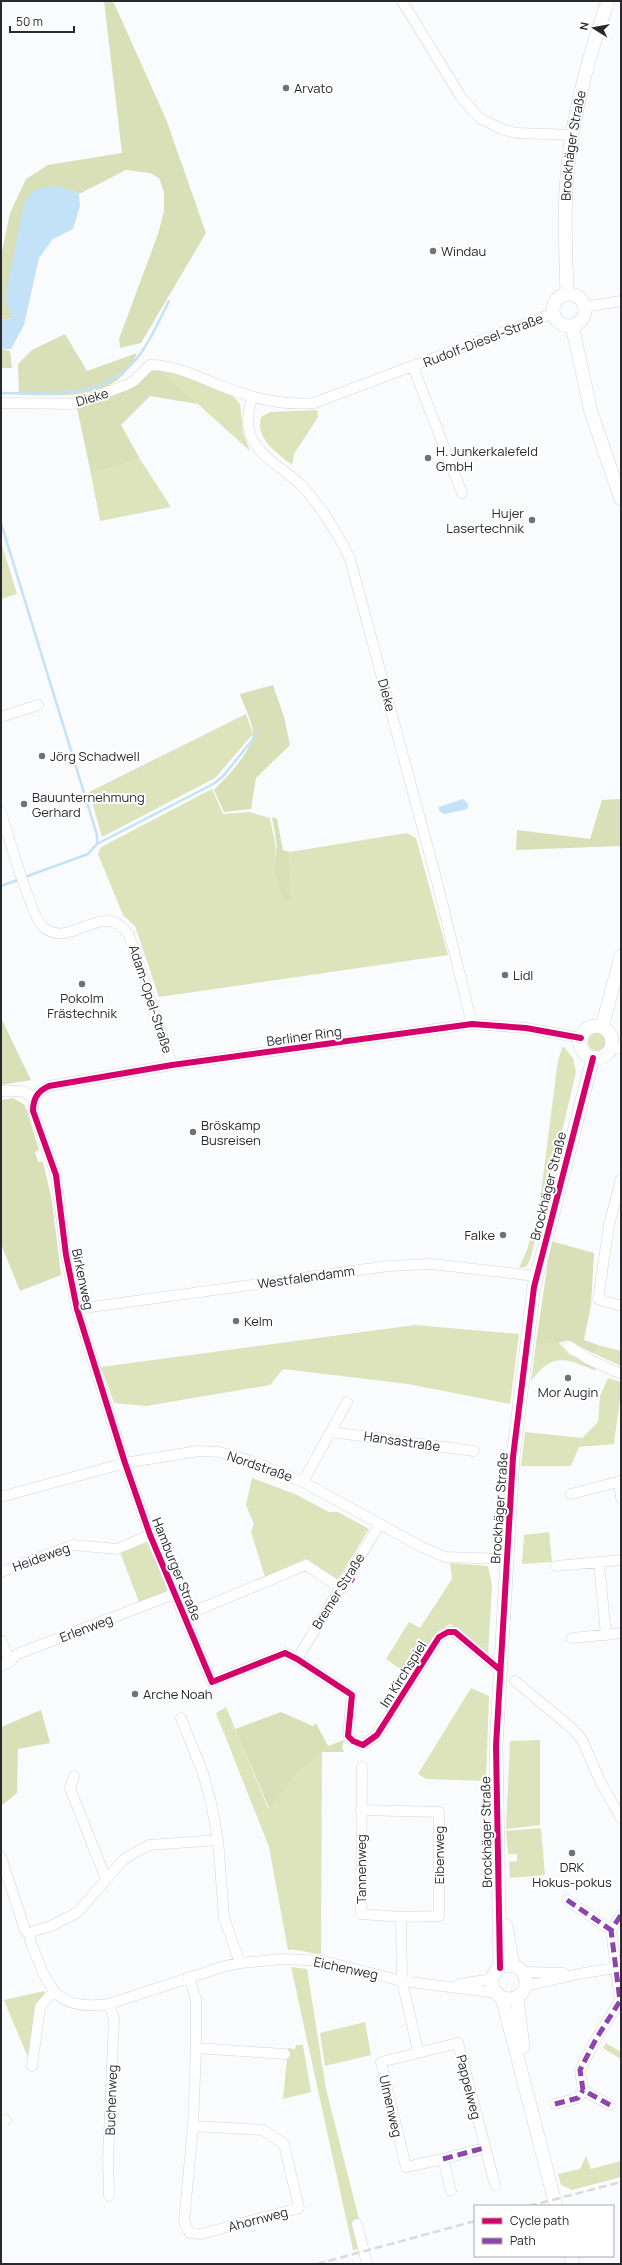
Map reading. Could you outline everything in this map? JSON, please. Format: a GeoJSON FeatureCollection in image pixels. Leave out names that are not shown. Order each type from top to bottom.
{"type":"FeatureCollection","features":[{"type":"Feature","properties":{"kind":"street"},"geometry":{"type":"LineString","coordinates":[[402,1],[461,97],[479,118],[504,130],[517,133],[572,135]]}},
{"type":"Feature","properties":{"kind":"street","name":"Brockhäger Straße"},"geometry":{"type":"LineString","coordinates":[[567,294],[565,232],[566,187],[572,135],[587,66],[608,1]]}},
{"type":"Feature","properties":{"kind":"street"},"geometry":{"type":"LineString","coordinates":[[567,294],[576,296],[584,307],[583,317],[572,325],[558,321],[553,308],[558,298],[567,294]]}},
{"type":"Feature","properties":{"kind":"street"},"geometry":{"type":"LineString","coordinates":[[584,307],[621,301]]}},
{"type":"Feature","properties":{"kind":"street","name":"Rudolf-Diesel-Straße"},"geometry":{"type":"LineString","coordinates":[[150,365],[161,365],[183,370],[252,397],[295,404],[314,403],[554,313]]}},
{"type":"Feature","properties":{"kind":"street"},"geometry":{"type":"LineString","coordinates":[[572,325],[591,412],[621,499]]}},
{"type":"Feature","properties":{"kind":"street","name":"Dieke"},"geometry":{"type":"LineString","coordinates":[[1,403],[74,404],[134,381],[150,365]]}},
{"type":"Feature","properties":{"kind":"street","name":"Rudolf-Diesel-Straße"},"geometry":{"type":"LineString","coordinates":[[413,367],[462,494]]}},
{"type":"Feature","properties":{"kind":"street","name":"Dieke"},"geometry":{"type":"LineString","coordinates":[[252,397],[247,423],[254,443],[261,452],[302,486],[320,507],[338,533],[350,559],[436,878],[472,1024]]}},
{"type":"Feature","properties":{"kind":"street"},"geometry":{"type":"LineString","coordinates":[[1,717],[38,705]]}},
{"type":"Feature","properties":{"kind":"street","name":"Adam-Opel-Straße"},"geometry":{"type":"LineString","coordinates":[[1,812],[24,884],[42,926],[52,932],[63,934],[105,920],[114,921],[123,926],[135,946],[172,1064]]}},
{"type":"Feature","properties":{"kind":"street"},"geometry":{"type":"LineString","coordinates":[[602,1027],[621,956]]}},
{"type":"Feature","properties":{"kind":"street","name":"Berliner Ring"},"geometry":{"type":"LineString","coordinates":[[35,1098],[40,1090],[49,1086],[172,1064],[472,1024],[526,1028],[581,1038]]}},
{"type":"Feature","properties":{"kind":"street"},"geometry":{"type":"LineString","coordinates":[[591,1027],[602,1027],[612,1037],[616,1048],[602,1057],[593,1058],[582,1048],[581,1038],[586,1029],[591,1027]]}},
{"type":"Feature","properties":{"kind":"street","name":"Brockhäger Straße"},"geometry":{"type":"LineString","coordinates":[[507,1971],[498,1862],[496,1746],[499,1669],[514,1450],[536,1276],[593,1058]]}},
{"type":"Feature","properties":{"kind":"street"},"geometry":{"type":"LineString","coordinates":[[1,1091],[15,1090],[35,1098]]}},
{"type":"Feature","properties":{"kind":"street","name":"Birkenweg"},"geometry":{"type":"LineString","coordinates":[[35,1098],[33,1111],[56,1175],[66,1255],[77,1309],[125,1463]]}},
{"type":"Feature","properties":{"kind":"street"},"geometry":{"type":"LineString","coordinates":[[621,1179],[609,1225],[598,1299],[621,1306]]}},
{"type":"Feature","properties":{"kind":"street","name":"Westfalendamm"},"geometry":{"type":"LineString","coordinates":[[77,1309],[388,1266],[430,1264],[536,1276]]}},
{"type":"Feature","properties":{"kind":"street"},"geometry":{"type":"LineString","coordinates":[[569,1346],[588,1359],[621,1374]]}},
{"type":"Feature","properties":{"kind":"street"},"geometry":{"type":"LineString","coordinates":[[303,1482],[347,1402]]}},
{"type":"Feature","properties":{"kind":"street","name":"Hansastraße"},"geometry":{"type":"LineString","coordinates":[[330,1432],[474,1451]]}},
{"type":"Feature","properties":{"kind":"street","name":"Nordstraße"},"geometry":{"type":"LineString","coordinates":[[1,1497],[125,1463],[198,1451],[218,1452],[251,1461],[303,1482],[422,1547],[445,1556],[506,1559]]}},
{"type":"Feature","properties":{"kind":"street","name":"Hamburger Straße"},"geometry":{"type":"LineString","coordinates":[[125,1463],[150,1535],[212,1682],[285,1653],[297,1658]]}},
{"type":"Feature","properties":{"kind":"street"},"geometry":{"type":"LineString","coordinates":[[571,1494],[620,1481],[621,1498]]}},
{"type":"Feature","properties":{"kind":"street","name":"Bremer Straße"},"geometry":{"type":"LineString","coordinates":[[297,1658],[380,1524]]}},
{"type":"Feature","properties":{"kind":"street","name":"Heideweg"},"geometry":{"type":"LineString","coordinates":[[1,1572],[73,1545],[117,1548],[150,1535]]}},
{"type":"Feature","properties":{"kind":"street"},"geometry":{"type":"LineString","coordinates":[[556,1566],[621,1560]]}},
{"type":"Feature","properties":{"kind":"street"},"geometry":{"type":"LineString","coordinates":[[599,1563],[606,1635]]}},
{"type":"Feature","properties":{"kind":"street"},"geometry":{"type":"LineString","coordinates":[[183,1616],[306,1565],[341,1588]]}},
{"type":"Feature","properties":{"kind":"street","name":"Erlenweg"},"geometry":{"type":"LineString","coordinates":[[5,1664],[18,1654],[174,1594]]}},
{"type":"Feature","properties":{"kind":"street","name":"Im Kirchspiel"},"geometry":{"type":"LineString","coordinates":[[297,1658],[352,1695],[348,1736],[353,1742],[363,1745],[377,1735],[439,1637],[448,1632],[455,1632],[499,1669]]}},
{"type":"Feature","properties":{"kind":"street"},"geometry":{"type":"LineString","coordinates":[[572,1638],[621,1633]]}},
{"type":"Feature","properties":{"kind":"street"},"geometry":{"type":"LineString","coordinates":[[1,1640],[5,1664]]}},
{"type":"Feature","properties":{"kind":"street"},"geometry":{"type":"LineString","coordinates":[[515,1681],[574,1730],[582,1740],[600,1783],[621,1818]]}},
{"type":"Feature","properties":{"kind":"street"},"geometry":{"type":"LineString","coordinates":[[181,1718],[203,1773],[218,1840],[224,1918],[240,1963]]}},
{"type":"Feature","properties":{"kind":"street","name":"Tannenweg"},"geometry":{"type":"LineString","coordinates":[[362,1767],[361,1914],[402,1917]]}},
{"type":"Feature","properties":{"kind":"street"},"geometry":{"type":"LineString","coordinates":[[74,1776],[70,1788],[106,1879]]}},
{"type":"Feature","properties":{"kind":"street","name":"Eibenweg"},"geometry":{"type":"LineString","coordinates":[[362,1810],[439,1812],[439,1916],[402,1917]]}},
{"type":"Feature","properties":{"kind":"street"},"geometry":{"type":"LineString","coordinates":[[30,1935],[34,1931],[51,1926],[78,1912],[124,1858],[149,1845],[218,1840]]}},
{"type":"Feature","properties":{"kind":"street"},"geometry":{"type":"LineString","coordinates":[[1,1857],[25,1930],[30,1935],[30,1941],[53,1992],[40,2007],[32,2066]]}},
{"type":"Feature","properties":{"kind":"street"},"geometry":{"type":"LineString","coordinates":[[567,1900],[612,1930]]}},
{"type":"Feature","properties":{"kind":"street"},"geometry":{"type":"LineString","coordinates":[[555,2104],[578,2098],[583,2090],[580,2070],[619,2008],[618,1968],[612,1930],[621,1915]]}},
{"type":"Feature","properties":{"kind":"street"},"geometry":{"type":"LineString","coordinates":[[402,1917],[402,1981],[418,2051]]}},
{"type":"Feature","properties":{"kind":"street","name":"Eichenweg"},"geometry":{"type":"LineString","coordinates":[[53,1992],[77,2004],[96,2006],[109,2004],[189,1977],[240,1963],[265,1960],[309,1960],[402,1981],[450,1986],[500,1995]]}},
{"type":"Feature","properties":{"kind":"street"},"geometry":{"type":"LineString","coordinates":[[528,2093],[517,1997],[526,1986],[578,1974],[618,1968]]}},
{"type":"Feature","properties":{"kind":"street"},"geometry":{"type":"LineString","coordinates":[[526,1986],[507,1971],[493,1986],[500,1995],[528,2093],[556,2205]]}},
{"type":"Feature","properties":{"kind":"street","name":"Eichenweg"},"geometry":{"type":"LineString","coordinates":[[450,1986],[507,1971],[578,1974]]}},
{"type":"Feature","properties":{"kind":"street","name":"Ahornweg"},"geometry":{"type":"LineString","coordinates":[[189,1977],[196,1999],[196,2048],[193,2126],[184,2222],[190,2233],[201,2234],[299,2208],[284,2144],[263,2130],[193,2126]]}},
{"type":"Feature","properties":{"kind":"street"},"geometry":{"type":"LineString","coordinates":[[500,1995],[517,1997]]}},
{"type":"Feature","properties":{"kind":"street","name":"Buchenweg"},"geometry":{"type":"LineString","coordinates":[[109,2004],[114,2019],[108,2159],[109,2196]]}},
{"type":"Feature","properties":{"kind":"street","name":"Pappelweg"},"geometry":{"type":"LineString","coordinates":[[418,2051],[458,2043],[484,2148],[495,2185]]}},
{"type":"Feature","properties":{"kind":"street"},"geometry":{"type":"LineString","coordinates":[[196,2048],[286,2054]]}},
{"type":"Feature","properties":{"kind":"street","name":"Ulmenweg"},"geometry":{"type":"LineString","coordinates":[[418,2051],[381,2062],[406,2167],[443,2159]]}},
{"type":"Feature","properties":{"kind":"street"},"geometry":{"type":"LineString","coordinates":[[583,2090],[610,2105]]}},
{"type":"Feature","properties":{"kind":"street"},"geometry":{"type":"LineString","coordinates":[[451,2191],[443,2159],[484,2148]]}},
{"type":"Feature","properties":{"kind":"street"},"geometry":{"type":"LineString","coordinates":[[357,2224],[367,2264]]}},
{"type":"Feature","properties":{"kind":"green space"},"geometry":{"type":"Polygon","coordinates":[[[104,1],[113,1],[166,119],[206,233],[141,343],[120,348],[119,339],[158,234],[164,211],[164,192],[159,178],[150,173],[126,170],[79,194],[58,186],[12,318],[1,320],[1,256],[10,213],[26,179],[48,165],[122,153],[104,1]]]}},
{"type":"Feature","properties":{"kind":"green space"},"geometry":{"type":"Polygon","coordinates":[[[65,334],[87,371],[137,353],[128,369],[117,380],[103,388],[70,395],[19,395],[18,364],[32,350],[65,334]]]}},
{"type":"Feature","properties":{"kind":"green space"},"geometry":{"type":"Polygon","coordinates":[[[1,349],[10,351],[12,368],[1,368],[1,349]]]}},
{"type":"Feature","properties":{"kind":"green space"},"geometry":{"type":"Polygon","coordinates":[[[159,369],[174,371],[231,394],[240,404],[243,432],[250,451],[159,369]]]}},
{"type":"Feature","properties":{"kind":"green space"},"geometry":{"type":"Polygon","coordinates":[[[159,369],[198,404],[150,396],[121,425],[140,459],[91,474],[77,408],[149,371],[159,369]]]}},
{"type":"Feature","properties":{"kind":"green space"},"geometry":{"type":"Polygon","coordinates":[[[317,410],[318,417],[294,454],[292,465],[274,450],[264,438],[260,425],[261,417],[270,412],[317,410]]]}},
{"type":"Feature","properties":{"kind":"green space"},"geometry":{"type":"Polygon","coordinates":[[[140,459],[171,507],[100,521],[91,474],[140,459]]]}},
{"type":"Feature","properties":{"kind":"green space"},"geometry":{"type":"Polygon","coordinates":[[[1,542],[17,594],[1,599],[1,542]]]}},
{"type":"Feature","properties":{"kind":"green space"},"geometry":{"type":"Polygon","coordinates":[[[273,685],[284,717],[290,745],[256,778],[251,809],[224,812],[214,790],[243,757],[248,749],[253,733],[250,720],[240,694],[273,685]]]}},
{"type":"Feature","properties":{"kind":"green space"},"geometry":{"type":"Polygon","coordinates":[[[246,714],[253,734],[215,778],[102,837],[89,792],[246,714]]]}},
{"type":"Feature","properties":{"kind":"green space"},"geometry":{"type":"Polygon","coordinates":[[[212,789],[223,814],[249,812],[270,818],[276,848],[273,869],[282,900],[292,900],[289,852],[407,833],[416,838],[448,955],[159,997],[135,926],[123,915],[98,854],[101,847],[212,789]]]}},
{"type":"Feature","properties":{"kind":"green space"},"geometry":{"type":"Polygon","coordinates":[[[621,799],[621,846],[516,850],[517,830],[590,839],[602,800],[621,799]]]}},
{"type":"Feature","properties":{"kind":"green space"},"geometry":{"type":"Polygon","coordinates":[[[272,817],[277,819],[283,850],[289,852],[292,900],[282,900],[273,869],[277,846],[272,817]]]}},
{"type":"Feature","properties":{"kind":"green space"},"geometry":{"type":"Polygon","coordinates":[[[1,1018],[31,1080],[1,1085],[1,1018]]]}},
{"type":"Feature","properties":{"kind":"green space"},"geometry":{"type":"Polygon","coordinates":[[[597,1033],[603,1036],[606,1042],[603,1048],[597,1051],[591,1048],[588,1042],[591,1036],[597,1033]]]}},
{"type":"Feature","properties":{"kind":"green space"},"geometry":{"type":"Polygon","coordinates":[[[563,1046],[573,1058],[576,1072],[546,1200],[541,1216],[538,1216],[558,1060],[563,1046]]]}},
{"type":"Feature","properties":{"kind":"green space"},"geometry":{"type":"Polygon","coordinates":[[[13,1098],[25,1105],[39,1150],[35,1152],[38,1162],[43,1162],[52,1201],[61,1275],[20,1291],[1,1244],[1,1100],[13,1098]]]}},
{"type":"Feature","properties":{"kind":"green space"},"geometry":{"type":"Polygon","coordinates":[[[539,1226],[530,1260],[526,1267],[519,1268],[527,1250],[533,1229],[539,1226]]]}},
{"type":"Feature","properties":{"kind":"green space"},"geometry":{"type":"Polygon","coordinates":[[[551,1241],[594,1253],[591,1305],[584,1340],[598,1345],[595,1354],[567,1340],[559,1343],[536,1343],[551,1241]]]}},
{"type":"Feature","properties":{"kind":"green space"},"geometry":{"type":"Polygon","coordinates":[[[415,1325],[519,1334],[510,1404],[408,1384],[283,1369],[270,1385],[146,1406],[114,1403],[101,1367],[415,1325]]]}},
{"type":"Feature","properties":{"kind":"green space"},"geometry":{"type":"Polygon","coordinates":[[[536,1343],[559,1343],[569,1354],[595,1367],[596,1371],[576,1363],[560,1360],[546,1365],[531,1381],[536,1343]]]}},
{"type":"Feature","properties":{"kind":"green space"},"geometry":{"type":"Polygon","coordinates":[[[598,1345],[621,1351],[621,1366],[595,1354],[598,1345]]]}},
{"type":"Feature","properties":{"kind":"green space"},"geometry":{"type":"Polygon","coordinates":[[[608,1378],[621,1382],[614,1444],[579,1447],[571,1466],[521,1466],[525,1432],[582,1438],[598,1422],[600,1396],[608,1378]]]}},
{"type":"Feature","properties":{"kind":"green space"},"geometry":{"type":"Polygon","coordinates":[[[252,1478],[295,1494],[329,1512],[338,1512],[369,1529],[338,1580],[305,1559],[265,1577],[251,1532],[254,1524],[246,1505],[252,1478]]]}},
{"type":"Feature","properties":{"kind":"green space"},"geometry":{"type":"Polygon","coordinates":[[[549,1532],[552,1562],[522,1564],[524,1535],[549,1532]]]}},
{"type":"Feature","properties":{"kind":"green space"},"geometry":{"type":"Polygon","coordinates":[[[145,1543],[152,1546],[167,1585],[166,1593],[139,1602],[120,1552],[145,1543]]]}},
{"type":"Feature","properties":{"kind":"green space"},"geometry":{"type":"Polygon","coordinates":[[[450,1563],[488,1566],[492,1585],[488,1655],[450,1624],[436,1633],[411,1677],[386,1659],[409,1622],[420,1628],[452,1579],[450,1563]]]}},
{"type":"Feature","properties":{"kind":"green space"},"geometry":{"type":"Polygon","coordinates":[[[471,1688],[489,1696],[486,1781],[426,1779],[418,1774],[471,1688]]]}},
{"type":"Feature","properties":{"kind":"green space"},"geometry":{"type":"Polygon","coordinates":[[[226,1707],[268,1808],[297,1774],[322,1752],[321,1954],[298,1950],[288,1950],[269,1847],[216,1713],[226,1707]]]}},
{"type":"Feature","properties":{"kind":"green space"},"geometry":{"type":"Polygon","coordinates":[[[41,1710],[50,1743],[18,1749],[17,1793],[1,1806],[1,1727],[41,1710]]]}},
{"type":"Feature","properties":{"kind":"green space"},"geometry":{"type":"Polygon","coordinates":[[[281,1712],[313,1726],[316,1723],[328,1746],[344,1740],[342,1748],[344,1752],[322,1752],[297,1774],[269,1808],[235,1729],[281,1712]]]}},
{"type":"Feature","properties":{"kind":"green space"},"geometry":{"type":"Polygon","coordinates":[[[540,1740],[540,1825],[506,1829],[510,1741],[540,1740]]]}},
{"type":"Feature","properties":{"kind":"green space"},"geometry":{"type":"Polygon","coordinates":[[[541,1828],[545,1875],[510,1878],[509,1862],[517,1861],[517,1854],[508,1854],[506,1831],[541,1828]]]}},
{"type":"Feature","properties":{"kind":"green space"},"geometry":{"type":"Polygon","coordinates":[[[291,1967],[307,1969],[326,2089],[360,2223],[360,2248],[353,2250],[291,1967]]]}},
{"type":"Feature","properties":{"kind":"green space"},"geometry":{"type":"Polygon","coordinates":[[[44,1991],[46,1995],[29,2060],[4,2000],[44,1991]]]}},
{"type":"Feature","properties":{"kind":"green space"},"geometry":{"type":"Polygon","coordinates":[[[365,2022],[371,2055],[325,2066],[320,2033],[365,2022]]]}},
{"type":"Feature","properties":{"kind":"green space"},"geometry":{"type":"Polygon","coordinates":[[[606,2043],[621,2052],[621,2059],[603,2048],[606,2043]]]}},
{"type":"Feature","properties":{"kind":"green space"},"geometry":{"type":"Polygon","coordinates":[[[296,2045],[303,2045],[311,2092],[283,2099],[288,2048],[295,2049],[296,2045]]]}},
{"type":"Feature","properties":{"kind":"green space"},"geometry":{"type":"Polygon","coordinates":[[[586,2156],[591,2169],[621,2161],[621,2177],[572,2190],[561,2185],[558,2174],[580,2169],[586,2156]]]}},
{"type":"Feature","properties":{"kind":"water"},"geometry":{"type":"Polygon","coordinates":[[[58,186],[79,194],[80,206],[73,229],[53,239],[39,258],[24,325],[11,349],[1,349],[1,320],[12,318],[5,299],[24,202],[35,189],[58,186]]]}},
{"type":"Feature","properties":{"kind":"water"},"geometry":{"type":"Polygon","coordinates":[[[463,799],[468,804],[468,808],[444,814],[439,811],[439,807],[463,799]]]}},
{"type":"Feature","properties":{"kind":"waterway"},"geometry":{"type":"LineString","coordinates":[[1,393],[60,393],[98,386],[115,378],[130,366],[143,350],[154,332],[169,301]]}},
{"type":"Feature","properties":{"kind":"waterway"},"geometry":{"type":"LineString","coordinates":[[1,523],[97,835],[97,844],[88,854],[25,877]]}},
{"type":"Feature","properties":{"kind":"waterway"},"geometry":{"type":"LineString","coordinates":[[97,844],[215,783],[224,775],[257,734]]}},
{"type":"Feature","properties":{"kind":"waterway"},"geometry":{"type":"LineString","coordinates":[[1,886],[20,879]]}},
{"type":"Feature","properties":{"kind":"railway"},"geometry":{"type":"LineString","coordinates":[[533,2205],[621,2182]]}},
{"type":"Feature","properties":{"kind":"railway"},"geometry":{"type":"LineString","coordinates":[[317,2264],[474,2221]]}},
{"type":"Feature","properties":{"kind":"marked path"},"geometry":{"type":"LineString","coordinates":[[347,1577],[354,1581]]}},
{"type":"Feature","properties":{"kind":"marked path"},"geometry":{"type":"LineString","coordinates":[[567,1900],[611,1930]]}},
{"type":"Feature","properties":{"kind":"marked path"},"geometry":{"type":"LineString","coordinates":[[610,2105],[583,2090],[580,2070],[596,2039],[620,2001],[611,1930],[621,1915]]}},
{"type":"Feature","properties":{"kind":"marked path"},"geometry":{"type":"LineString","coordinates":[[555,2104],[578,2098],[583,2090]]}},
{"type":"Feature","properties":{"kind":"marked path"},"geometry":{"type":"LineString","coordinates":[[443,2159],[484,2148]]}},
{"type":"Feature","properties":{"kind":"cycle path"},"geometry":{"type":"LineString","coordinates":[[499,1669],[455,1632],[448,1632],[439,1637],[377,1735],[363,1745],[353,1741],[348,1736],[352,1695],[297,1659],[285,1653],[212,1682],[150,1535],[125,1463],[77,1309],[66,1255],[56,1175],[33,1111],[33,1106],[39,1093],[49,1086],[172,1065],[472,1024],[526,1028],[581,1038]]}},
{"type":"Feature","properties":{"kind":"cycle path"},"geometry":{"type":"LineString","coordinates":[[500,1968],[496,1746],[513,1457],[534,1287],[593,1058]]}},
{"type":"Feature","properties":{"kind":"place","name":"Arvato"},"geometry":{"type":"Point","coordinates":[286,88]}},
{"type":"Feature","properties":{"kind":"place","name":"Windau"},"geometry":{"type":"Point","coordinates":[433,251]}},
{"type":"Feature","properties":{"kind":"place","name":"H. Junkerkalefeld GmbH"},"geometry":{"type":"Point","coordinates":[428,458]}},
{"type":"Feature","properties":{"kind":"place","name":"Hujer Lasertechnik"},"geometry":{"type":"Point","coordinates":[532,520]}},
{"type":"Feature","properties":{"kind":"place","name":"Jörg Schadwell"},"geometry":{"type":"Point","coordinates":[42,756]}},
{"type":"Feature","properties":{"kind":"place","name":"Bauunternehmung Gerhard"},"geometry":{"type":"Point","coordinates":[24,804]}},
{"type":"Feature","properties":{"kind":"place","name":"Lidl"},"geometry":{"type":"Point","coordinates":[505,975]}},
{"type":"Feature","properties":{"kind":"place","name":"Pokolm Frästechnik"},"geometry":{"type":"Point","coordinates":[82,984]}},
{"type":"Feature","properties":{"kind":"place","name":"Bröskamp Busreisen"},"geometry":{"type":"Point","coordinates":[193,1132]}},
{"type":"Feature","properties":{"kind":"place","name":"Falke"},"geometry":{"type":"Point","coordinates":[503,1235]}},
{"type":"Feature","properties":{"kind":"place","name":"Kelm"},"geometry":{"type":"Point","coordinates":[236,1321]}},
{"type":"Feature","properties":{"kind":"place","name":"Mor Augin"},"geometry":{"type":"Point","coordinates":[568,1378]}},
{"type":"Feature","properties":{"kind":"place","name":"Arche Noah"},"geometry":{"type":"Point","coordinates":[135,1694]}},
{"type":"Feature","properties":{"kind":"place","name":"DRK Hokus-pokus"},"geometry":{"type":"Point","coordinates":[572,1853]}}]}
